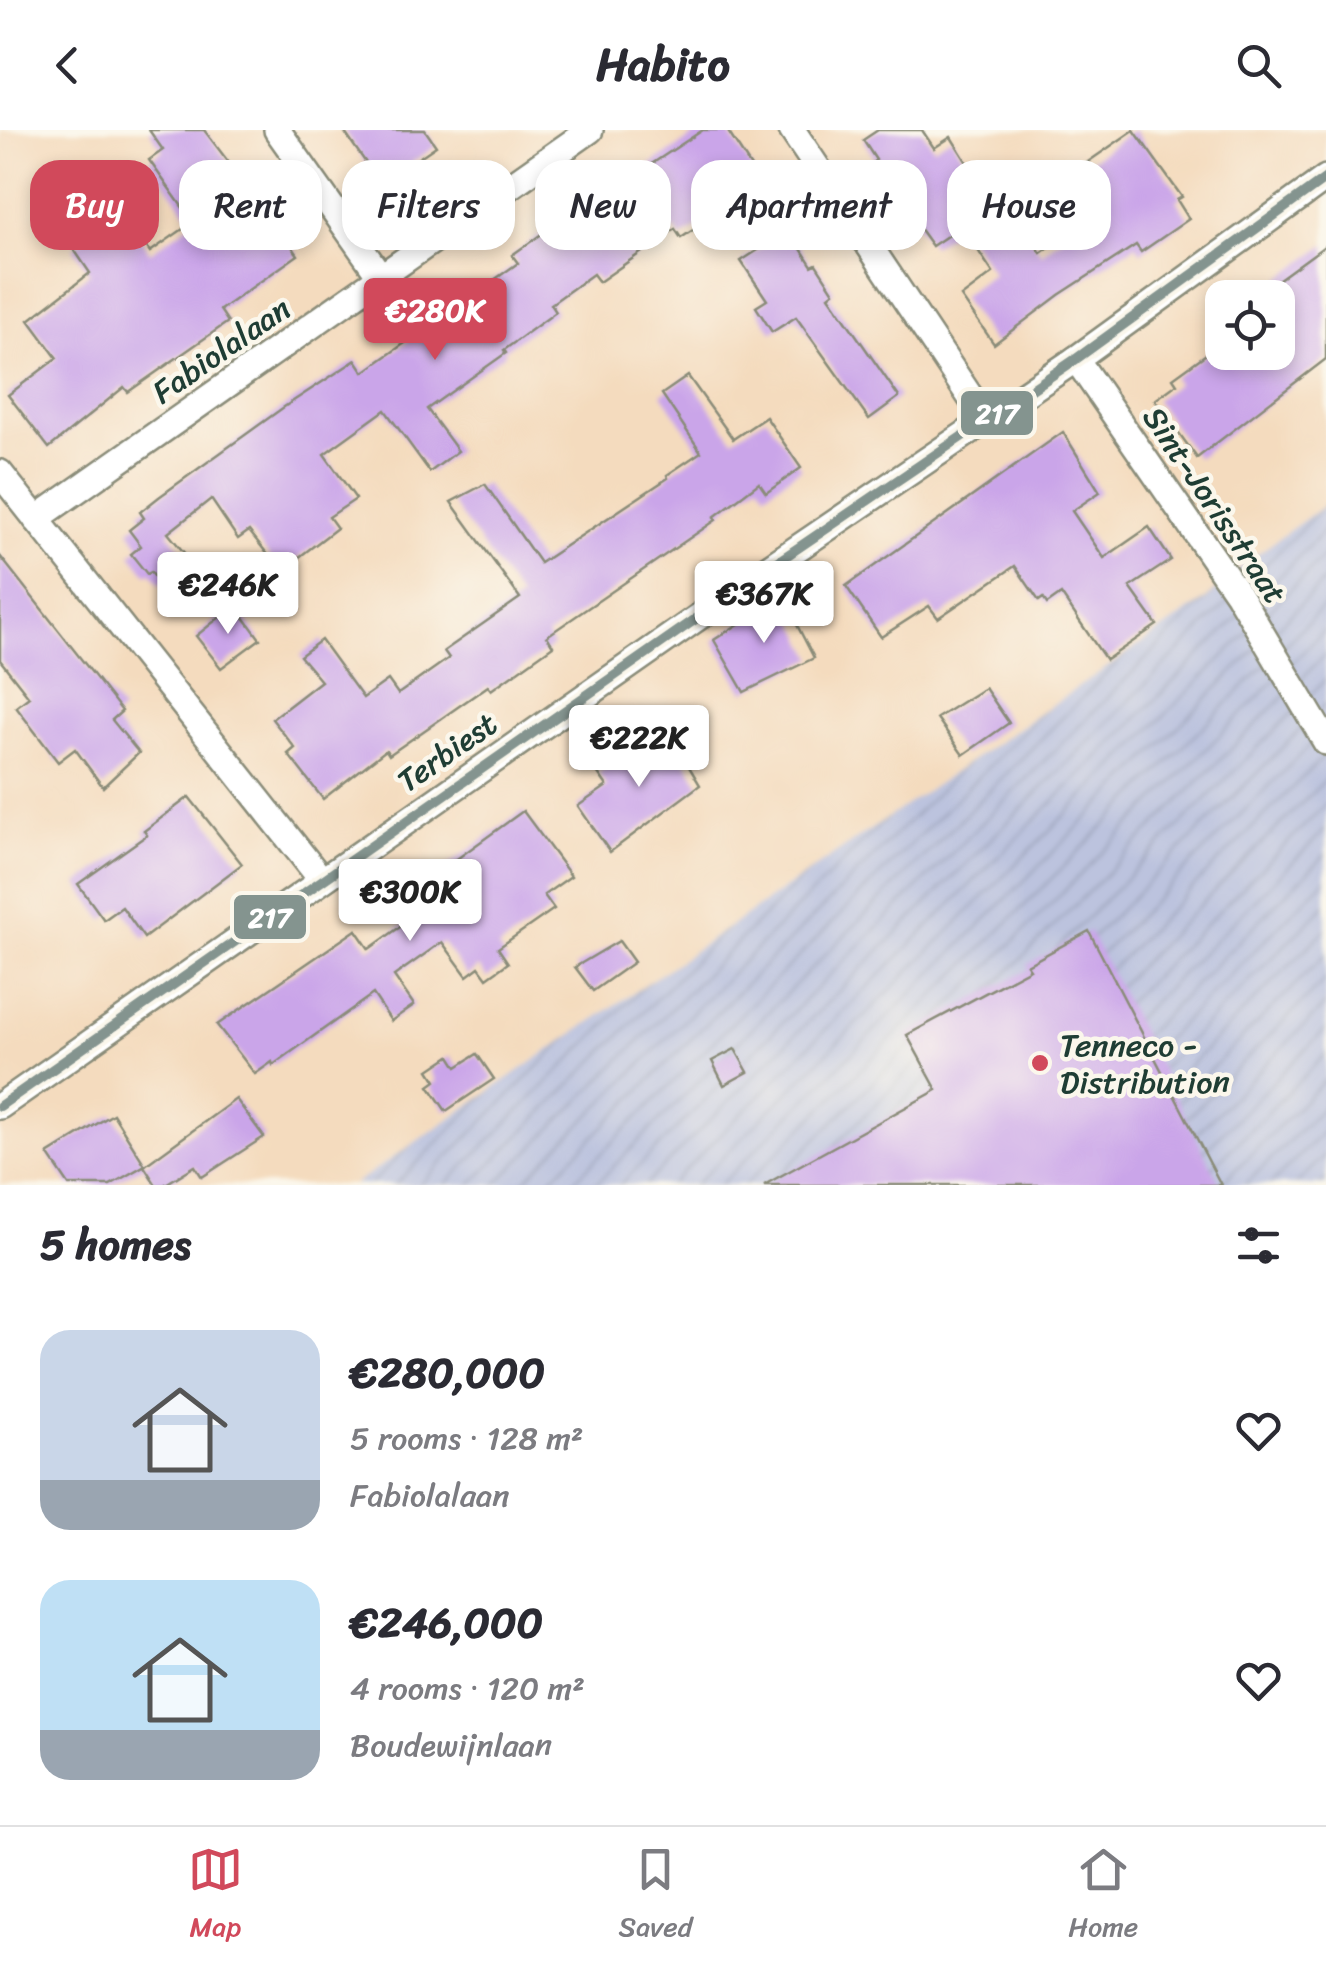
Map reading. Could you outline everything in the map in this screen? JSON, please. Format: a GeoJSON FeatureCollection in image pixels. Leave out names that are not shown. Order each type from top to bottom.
{"type":"FeatureCollection","features":[{"type":"Feature","properties":{"kind":"street"},"geometry":{"type":"LineString","coordinates":[[278,130],[381,277]]}},
{"type":"Feature","properties":{"kind":"street","name":"Fabiolalaan"},"geometry":{"type":"LineString","coordinates":[[36,519],[590,130]]}},
{"type":"Feature","properties":{"kind":"street"},"geometry":{"type":"LineString","coordinates":[[792,130],[986,419]]}},
{"type":"Feature","properties":{"kind":"street","name":"Terbiest"},"geometry":{"type":"LineString","coordinates":[[0,1106],[321,879],[1076,359],[1326,178]]}},
{"type":"Feature","properties":{"kind":"street","name":"Sint-Jorisstraat"},"geometry":{"type":"LineString","coordinates":[[1076,359],[1238,594],[1326,742]]}},
{"type":"Feature","properties":{"kind":"street"},"geometry":{"type":"LineString","coordinates":[[0,473],[321,879]]}},
{"type":"Feature","properties":{"kind":"shaded area"},"geometry":{"type":"Polygon","coordinates":[[[1326,504],[1326,1185],[353,1185],[1205,600],[1245,563],[1326,504]]]}},
{"type":"Feature","properties":{"kind":"building"},"geometry":{"type":"Polygon","coordinates":[[[149,130],[204,130],[227,160],[179,160],[179,202],[159,174],[159,160],[149,160],[163,150],[149,130]]]}},
{"type":"Feature","properties":{"kind":"building"},"geometry":{"type":"Polygon","coordinates":[[[343,130],[425,130],[436,146],[416,160],[364,160],[343,130]]]}},
{"type":"Feature","properties":{"kind":"building"},"geometry":{"type":"Polygon","coordinates":[[[703,130],[727,130],[746,160],[691,160],[691,231],[681,238],[675,229],[671,232],[671,160],[658,160],[703,130]]]}},
{"type":"Feature","properties":{"kind":"building"},"geometry":{"type":"Polygon","coordinates":[[[878,130],[922,130],[934,148],[951,137],[965,160],[947,160],[947,236],[932,246],[927,239],[927,160],[876,160],[863,140],[878,130]]]}},
{"type":"Feature","properties":{"kind":"building"},"geometry":{"type":"Polygon","coordinates":[[[1134,130],[1182,197],[1177,200],[1189,219],[1141,252],[1136,245],[1059,295],[994,344],[961,297],[993,273],[978,250],[1041,253],[1111,250],[1111,160],[1091,160],[1134,130]]]}},
{"type":"Feature","properties":{"kind":"building"},"geometry":{"type":"Polygon","coordinates":[[[179,232],[179,250],[294,250],[298,255],[220,310],[228,322],[128,392],[124,387],[49,448],[8,395],[57,358],[29,320],[90,273],[74,250],[150,252],[159,250],[159,246],[179,232]]]}},
{"type":"Feature","properties":{"kind":"building"},"geometry":{"type":"Polygon","coordinates":[[[535,239],[535,250],[645,250],[599,282],[593,274],[551,304],[556,312],[427,409],[458,451],[430,472],[385,410],[324,454],[356,499],[329,517],[337,528],[281,571],[249,531],[238,539],[211,499],[168,533],[190,560],[160,584],[151,572],[147,574],[131,554],[141,546],[129,530],[144,518],[140,512],[356,360],[364,372],[518,263],[512,255],[535,239]]]}},
{"type":"Feature","properties":{"kind":"building"},"geometry":{"type":"Polygon","coordinates":[[[1326,245],[1326,359],[1197,458],[1155,400],[1177,384],[1173,378],[1205,355],[1205,370],[1295,370],[1295,280],[1278,280],[1326,245]]]}},
{"type":"Feature","properties":{"kind":"building"},"geometry":{"type":"Polygon","coordinates":[[[758,250],[802,250],[812,266],[816,264],[834,292],[829,296],[899,397],[869,419],[796,317],[772,332],[756,307],[767,300],[741,261],[758,250]]]}},
{"type":"Feature","properties":{"kind":"building"},"geometry":{"type":"Polygon","coordinates":[[[688,376],[733,439],[766,417],[801,468],[766,493],[759,483],[714,517],[716,520],[547,636],[553,646],[389,755],[386,750],[323,799],[288,754],[295,748],[272,719],[321,681],[300,656],[321,640],[363,698],[388,680],[398,694],[449,658],[444,651],[520,598],[451,502],[485,484],[540,563],[701,452],[662,394],[688,376]]]}},
{"type":"Feature","properties":{"kind":"building"},"geometry":{"type":"Polygon","coordinates":[[[1063,432],[1100,492],[1072,511],[1104,558],[1149,527],[1171,560],[1130,587],[1157,625],[1106,660],[1061,594],[1047,604],[1043,598],[1039,601],[1015,566],[938,618],[929,606],[881,637],[846,586],[1063,432]]]}},
{"type":"Feature","properties":{"kind":"building"},"geometry":{"type":"Polygon","coordinates":[[[0,556],[122,711],[112,720],[139,753],[103,787],[75,749],[58,762],[16,707],[29,697],[0,660],[0,556]]]}},
{"type":"Feature","properties":{"kind":"building"},"geometry":{"type":"Polygon","coordinates":[[[782,596],[814,658],[744,692],[714,640],[782,596]]]}},
{"type":"Feature","properties":{"kind":"building"},"geometry":{"type":"Polygon","coordinates":[[[235,605],[260,639],[221,668],[196,636],[235,605]]]}},
{"type":"Feature","properties":{"kind":"building"},"geometry":{"type":"Polygon","coordinates":[[[985,688],[1009,723],[963,755],[937,718],[985,688]]]}},
{"type":"Feature","properties":{"kind":"building"},"geometry":{"type":"Polygon","coordinates":[[[666,728],[700,785],[610,852],[578,806],[607,786],[598,773],[666,728]]]}},
{"type":"Feature","properties":{"kind":"building"},"geometry":{"type":"Polygon","coordinates":[[[189,797],[242,864],[144,938],[122,907],[104,920],[78,884],[147,835],[144,831],[189,797]]]}},
{"type":"Feature","properties":{"kind":"building"},"geometry":{"type":"Polygon","coordinates":[[[523,811],[571,876],[544,895],[554,909],[498,948],[508,963],[487,978],[479,967],[467,976],[442,942],[394,976],[414,1005],[391,1021],[373,994],[255,1074],[217,1025],[356,930],[369,949],[431,905],[418,887],[523,811]]]}},
{"type":"Feature","properties":{"kind":"building","name":"Tenneco - Distribution"},"geometry":{"type":"Polygon","coordinates":[[[1089,931],[1221,1185],[764,1185],[937,1090],[907,1035],[1030,969],[1027,965],[1089,931]]]}},
{"type":"Feature","properties":{"kind":"building"},"geometry":{"type":"Polygon","coordinates":[[[619,941],[634,962],[593,991],[575,967],[619,941]]]}},
{"type":"Feature","properties":{"kind":"building"},"geometry":{"type":"Polygon","coordinates":[[[735,1049],[748,1072],[724,1085],[712,1061],[735,1049]]]}},
{"type":"Feature","properties":{"kind":"building"},"geometry":{"type":"Polygon","coordinates":[[[477,1054],[494,1079],[446,1111],[429,1086],[436,1081],[429,1070],[450,1056],[457,1067],[477,1054]]]}},
{"type":"Feature","properties":{"kind":"building"},"geometry":{"type":"Polygon","coordinates":[[[236,1099],[264,1137],[202,1177],[195,1166],[164,1185],[156,1185],[144,1166],[236,1099]]]}},
{"type":"Feature","properties":{"kind":"building"},"geometry":{"type":"Polygon","coordinates":[[[113,1114],[145,1165],[110,1185],[69,1185],[48,1154],[113,1114]]]}},
{"type":"Feature","properties":{"kind":"transit line","name":"217"},"geometry":{"type":"LineString","coordinates":[[0,1106],[770,567],[1076,359],[1326,178]]}},
{"type":"Feature","properties":{"kind":"place","name":"Tenneco - Distribution"},"geometry":{"type":"Point","coordinates":[1040,1063]}}]}
